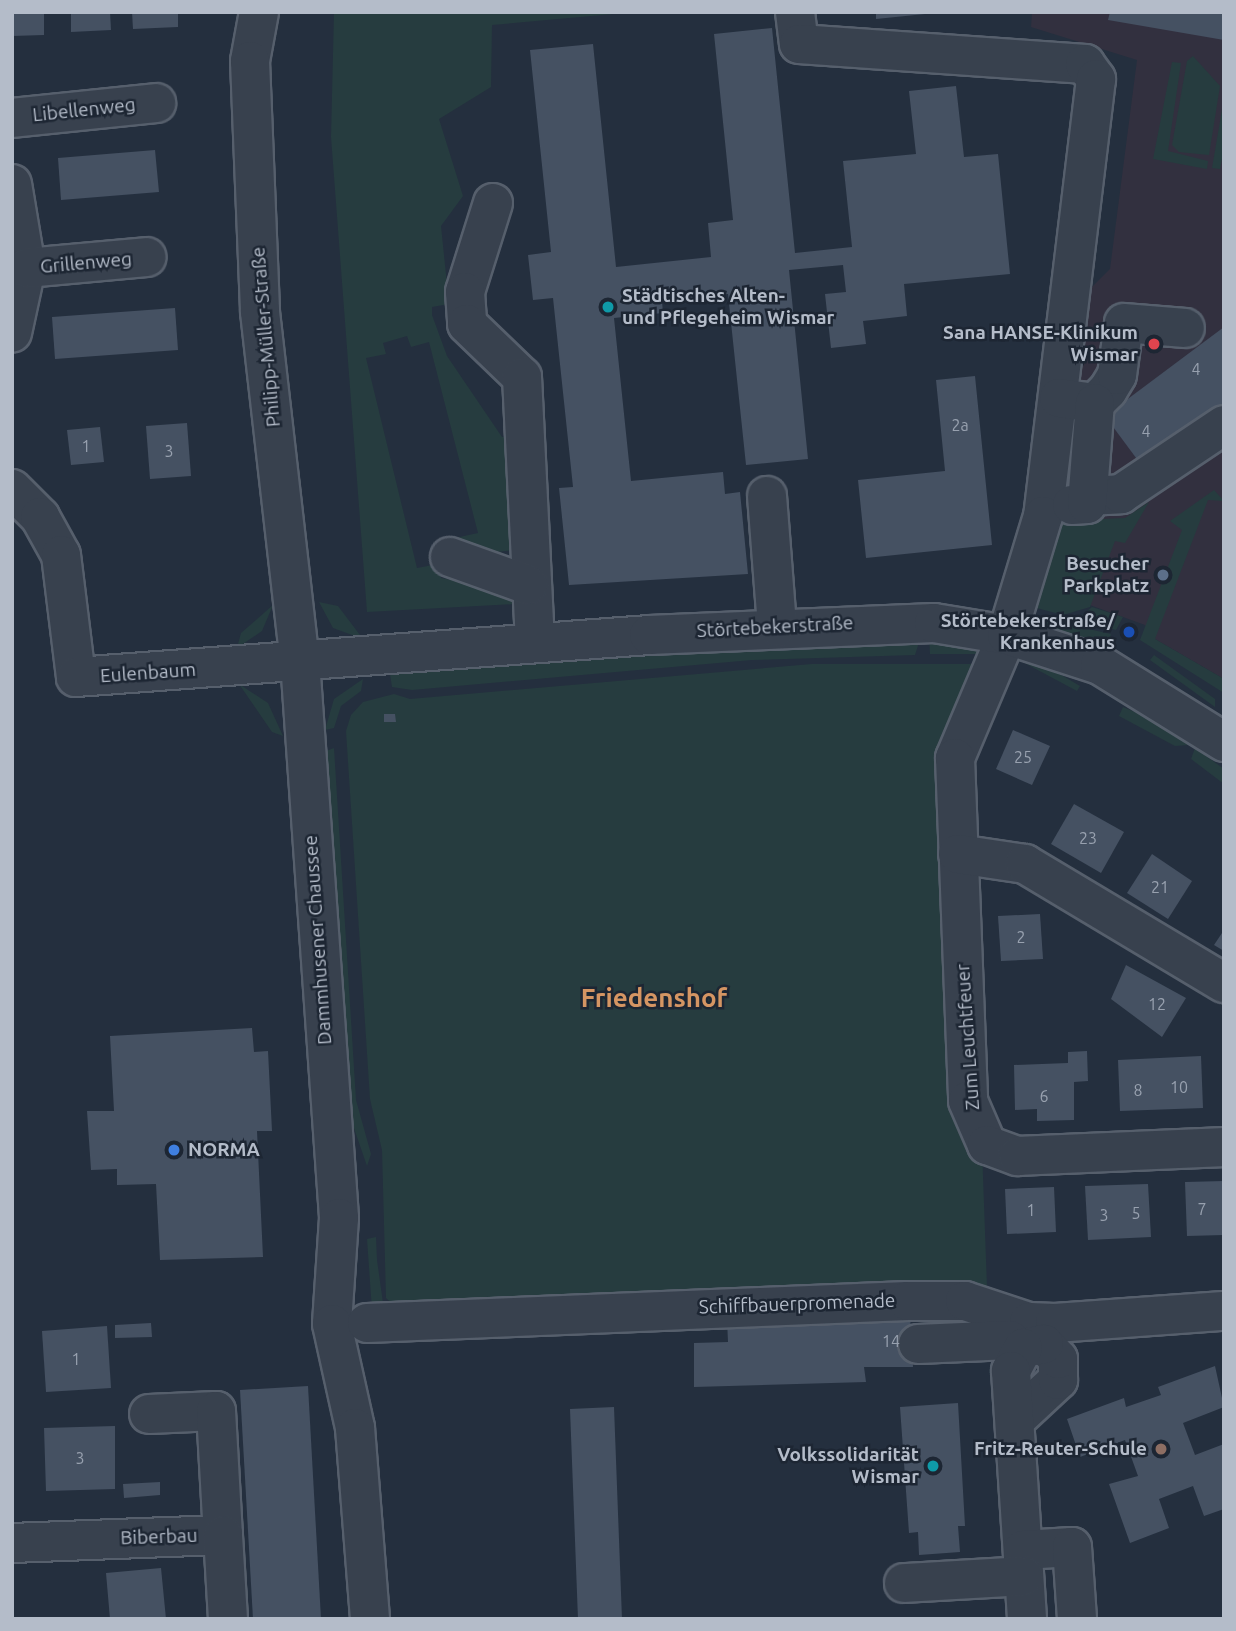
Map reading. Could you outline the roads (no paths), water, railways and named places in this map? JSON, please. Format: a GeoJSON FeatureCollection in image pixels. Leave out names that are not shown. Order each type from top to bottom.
{"type":"FeatureCollection","features":[{"type":"Feature","properties":{"kind":"street","name":"Philipp-Müller-Straße"},"geometry":{"type":"LineString","coordinates":[[259,12],[250,61],[260,312],[300,661]]}},
{"type":"Feature","properties":{"kind":"street"},"geometry":{"type":"LineString","coordinates":[[795,12],[799,44],[1085,64],[1096,79],[1077,400],[1088,496],[1087,504],[1045,506]]}},
{"type":"Feature","properties":{"kind":"street","name":"Libellenweg"},"geometry":{"type":"LineString","coordinates":[[12,118],[156,103]]}},
{"type":"Feature","properties":{"kind":"street"},"geometry":{"type":"LineString","coordinates":[[12,184],[26,268],[13,330]]}},
{"type":"Feature","properties":{"kind":"street"},"geometry":{"type":"LineString","coordinates":[[494,203],[465,292],[467,324],[522,377],[528,585],[535,642]]}},
{"type":"Feature","properties":{"kind":"street","name":"Grillenweg"},"geometry":{"type":"LineString","coordinates":[[26,268],[146,257]]}},
{"type":"Feature","properties":{"kind":"street"},"geometry":{"type":"LineString","coordinates":[[1077,400],[1117,375],[1124,323],[1185,328]]}},
{"type":"Feature","properties":{"kind":"street","name":"Zum Leuchtfeuer"},"geometry":{"type":"LineString","coordinates":[[1077,400],[1007,635],[955,758],[968,1101],[987,1145],[1018,1156],[1224,1147]]}},
{"type":"Feature","properties":{"kind":"street"},"geometry":{"type":"LineString","coordinates":[[1088,496],[1121,494],[1224,425]]}},
{"type":"Feature","properties":{"kind":"street","name":"Eulenbaum"},"geometry":{"type":"LineString","coordinates":[[12,489],[40,517],[61,555],[76,677],[300,661]]}},
{"type":"Feature","properties":{"kind":"street"},"geometry":{"type":"LineString","coordinates":[[767,496],[777,627]]}},
{"type":"Feature","properties":{"kind":"street"},"geometry":{"type":"LineString","coordinates":[[450,557],[528,585]]}},
{"type":"Feature","properties":{"kind":"street","name":"Störtebekerstraße"},"geometry":{"type":"LineString","coordinates":[[300,661],[535,642],[777,627],[934,623],[1007,635],[1111,670],[1224,743]]}},
{"type":"Feature","properties":{"kind":"street","name":"Dammhusener Chaussee"},"geometry":{"type":"LineString","coordinates":[[300,661],[339,1218],[332,1324],[355,1428],[369,1619]]}},
{"type":"Feature","properties":{"kind":"street"},"geometry":{"type":"LineString","coordinates":[[958,854],[1025,864],[1224,983]]}},
{"type":"Feature","properties":{"kind":"street","name":"Dammhusener Chaussee"},"geometry":{"type":"LineString","coordinates":[[339,1218],[367,1323],[355,1428]]}},
{"type":"Feature","properties":{"kind":"street","name":"Schiffbauerpromenade"},"geometry":{"type":"LineString","coordinates":[[367,1323],[965,1301],[1010,1340],[1055,1323],[1224,1311]]}},
{"type":"Feature","properties":{"kind":"street"},"geometry":{"type":"LineString","coordinates":[[918,1344],[1010,1340],[1023,1348],[1044,1344],[1054,1350],[1060,1371],[1053,1388],[1028,1402],[1015,1420],[1027,1619]]}},
{"type":"Feature","properties":{"kind":"street"},"geometry":{"type":"LineString","coordinates":[[149,1414],[216,1411],[223,1535]]}},
{"type":"Feature","properties":{"kind":"street","name":"Biberbau"},"geometry":{"type":"LineString","coordinates":[[13,1533],[223,1535],[228,1619]]}},
{"type":"Feature","properties":{"kind":"street"},"geometry":{"type":"LineString","coordinates":[[904,1583],[1023,1563],[1072,1548],[1077,1619]]}},
{"type":"Feature","properties":{"kind":"place","name":"Städtisches Alten- und Pflegeheim Wismar"},"geometry":{"type":"Point","coordinates":[608,307]}},
{"type":"Feature","properties":{"kind":"place","name":"Sana HANSE-Klinikum Wismar"},"geometry":{"type":"Point","coordinates":[1154,344]}},
{"type":"Feature","properties":{"kind":"place","name":"Besucher Parkplatz"},"geometry":{"type":"Point","coordinates":[1163,575]}},
{"type":"Feature","properties":{"kind":"place","name":"Störtebekerstraße/ Krankenhaus"},"geometry":{"type":"Point","coordinates":[1129,632]}},
{"type":"Feature","properties":{"kind":"place","name":"NORMA"},"geometry":{"type":"Point","coordinates":[174,1150]}},
{"type":"Feature","properties":{"kind":"place","name":"Fritz-Reuter-Schule"},"geometry":{"type":"Point","coordinates":[1161,1449]}},
{"type":"Feature","properties":{"kind":"place","name":"Volkssolidarität Wismar"},"geometry":{"type":"Point","coordinates":[933,1466]}},
{"type":"Feature","properties":{"kind":"district","name":"Friedenshof"},"geometry":{"type":"Point","coordinates":[654,998]}}]}
